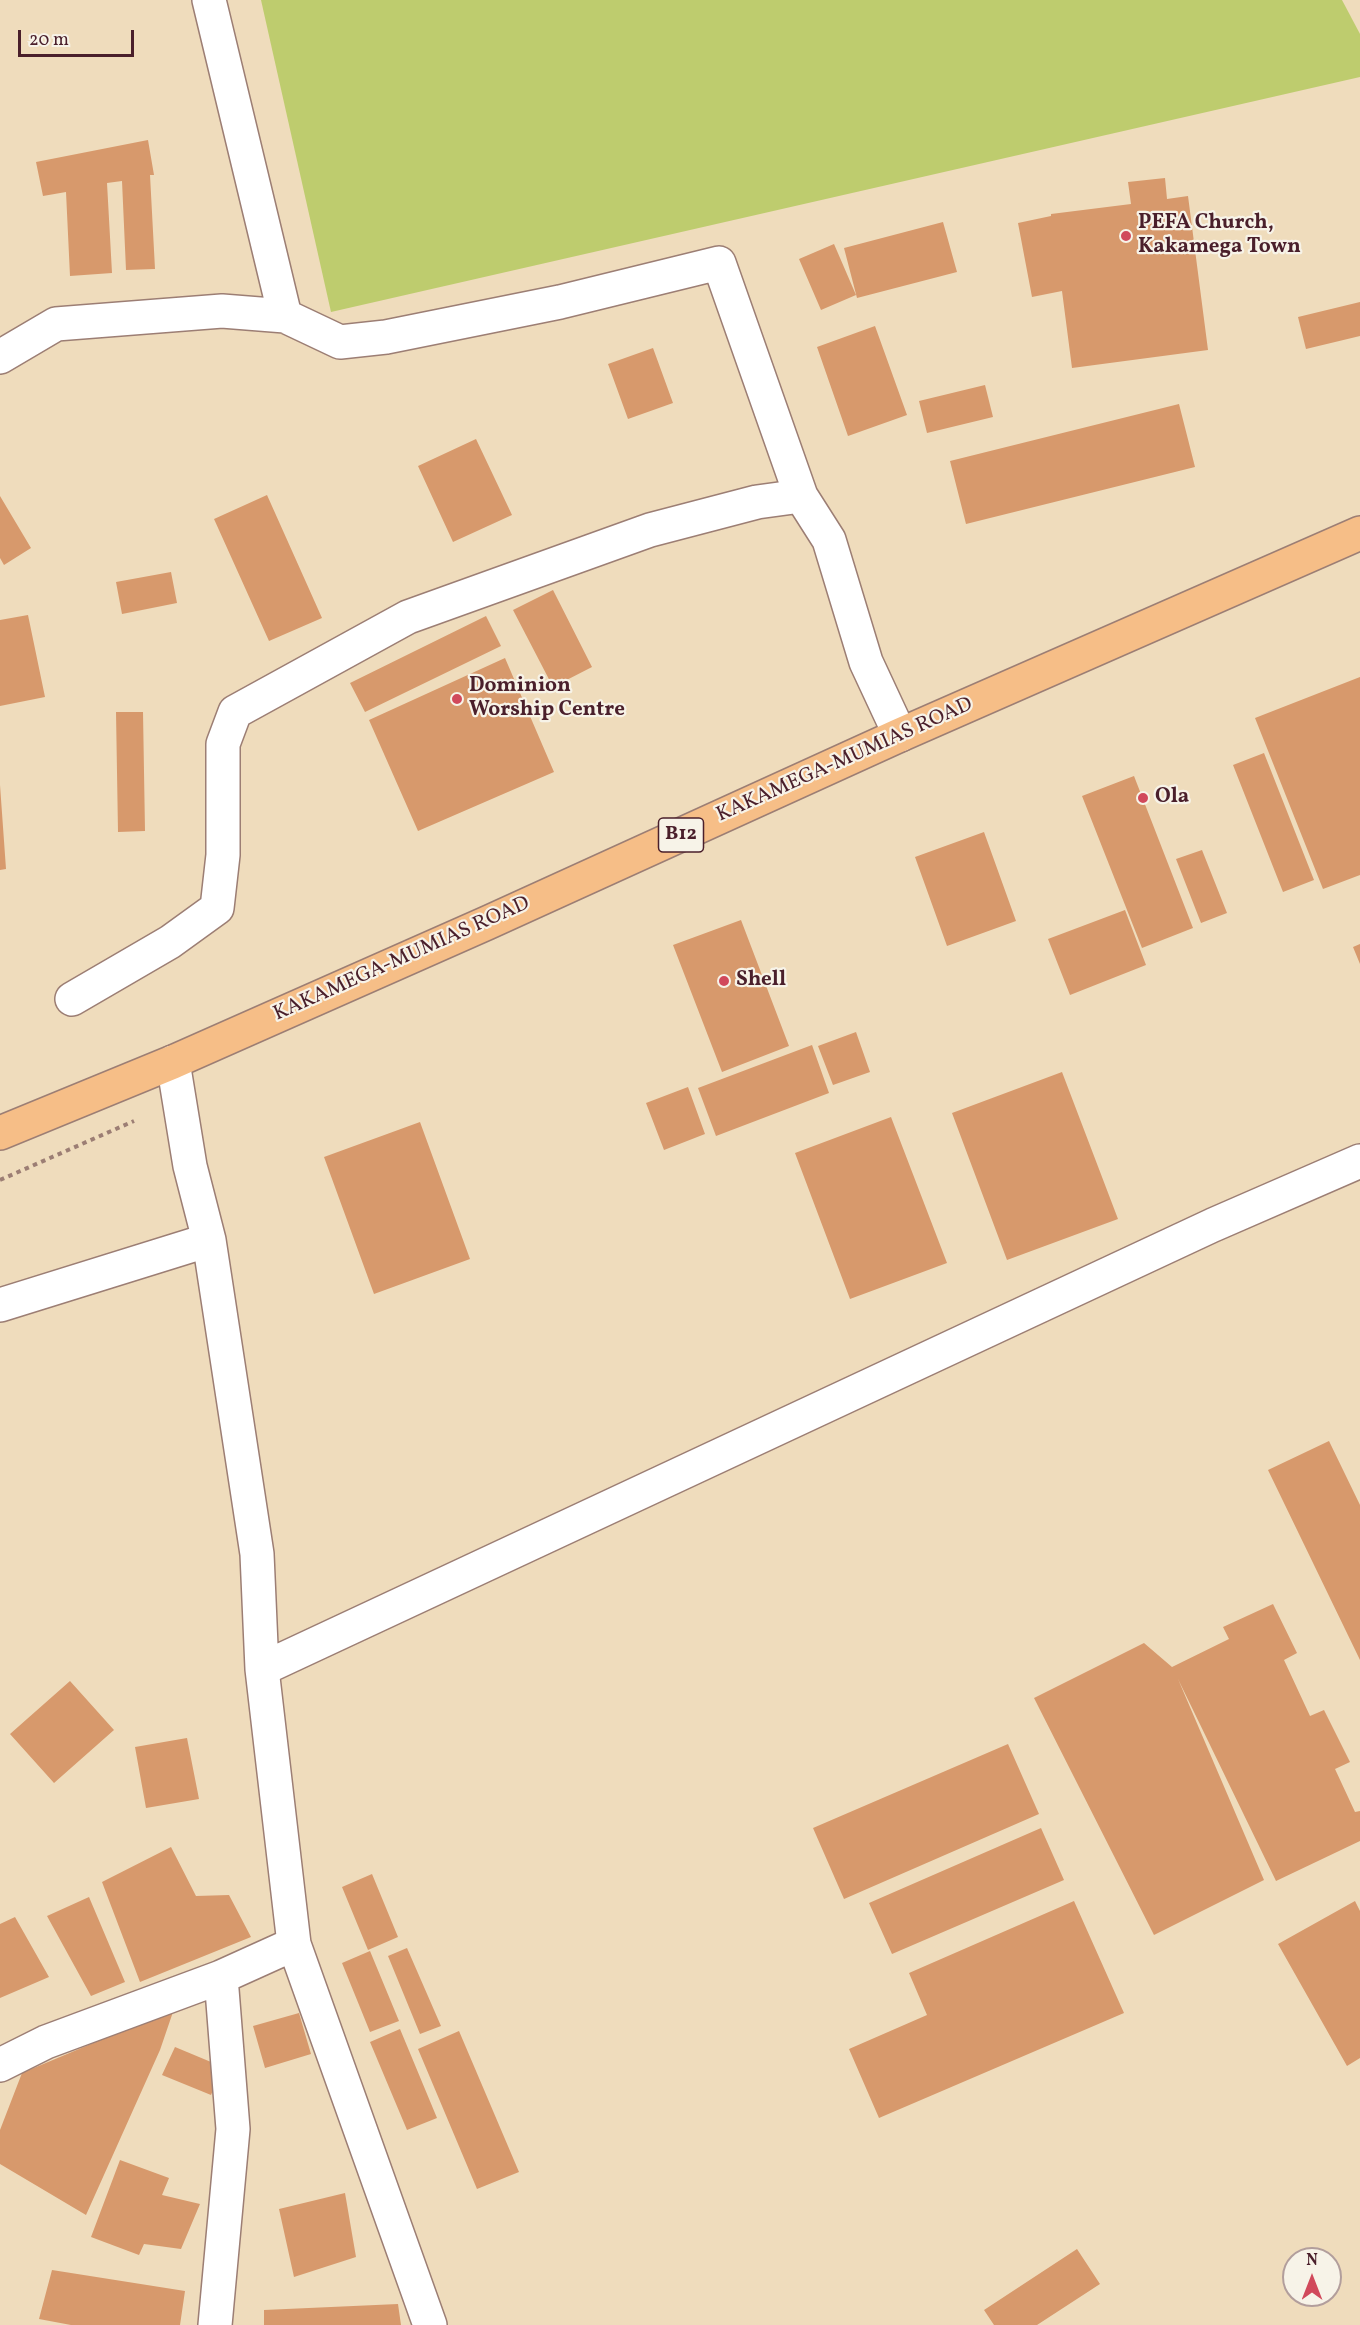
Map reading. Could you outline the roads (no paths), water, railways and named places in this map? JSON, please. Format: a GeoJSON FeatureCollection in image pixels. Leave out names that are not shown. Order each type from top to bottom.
{"type":"FeatureCollection","features":[{"type":"Feature","properties":{"kind":"highway","name":"KAKAMEGA-MUMIAS ROAD"},"geometry":{"type":"LineString","coordinates":[[0,1133],[173,1062],[487,923],[900,735],[1360,533]]}},
{"type":"Feature","properties":{"kind":"street"},"geometry":{"type":"LineString","coordinates":[[208,0],[285,316]]}},
{"type":"Feature","properties":{"kind":"street"},"geometry":{"type":"LineString","coordinates":[[0,357],[56,324],[222,311],[285,316],[340,342],[471,321],[719,263],[801,496],[830,540],[866,662],[900,735]]}},
{"type":"Feature","properties":{"kind":"street"},"geometry":{"type":"LineString","coordinates":[[72,999],[170,942],[217,908],[223,855],[223,744],[235,712],[408,617],[650,530],[757,502],[801,496]]}},
{"type":"Feature","properties":{"kind":"street"},"geometry":{"type":"LineString","coordinates":[[173,1062],[190,1166],[209,1240],[257,1554],[262,1669],[294,1944],[430,2325]]}},
{"type":"Feature","properties":{"kind":"street"},"geometry":{"type":"LineString","coordinates":[[262,1669],[1213,1225],[1360,1161]]}},
{"type":"Feature","properties":{"kind":"street"},"geometry":{"type":"LineString","coordinates":[[0,1305],[209,1240]]}},
{"type":"Feature","properties":{"kind":"street"},"geometry":{"type":"LineString","coordinates":[[0,2065],[46,2042],[221,1977],[294,1944]]}},
{"type":"Feature","properties":{"kind":"street"},"geometry":{"type":"LineString","coordinates":[[215,2325],[233,2129],[221,1977]]}},
{"type":"Feature","properties":{"kind":"place","name":"PEFA Church, Kakamega Town"},"geometry":{"type":"Point","coordinates":[1126,236]}},
{"type":"Feature","properties":{"kind":"place","name":"Dominion Worship Centre"},"geometry":{"type":"Point","coordinates":[457,699]}},
{"type":"Feature","properties":{"kind":"place","name":"Ola"},"geometry":{"type":"Point","coordinates":[1143,798]}},
{"type":"Feature","properties":{"kind":"place","name":"Shell"},"geometry":{"type":"Point","coordinates":[724,981]}}]}
